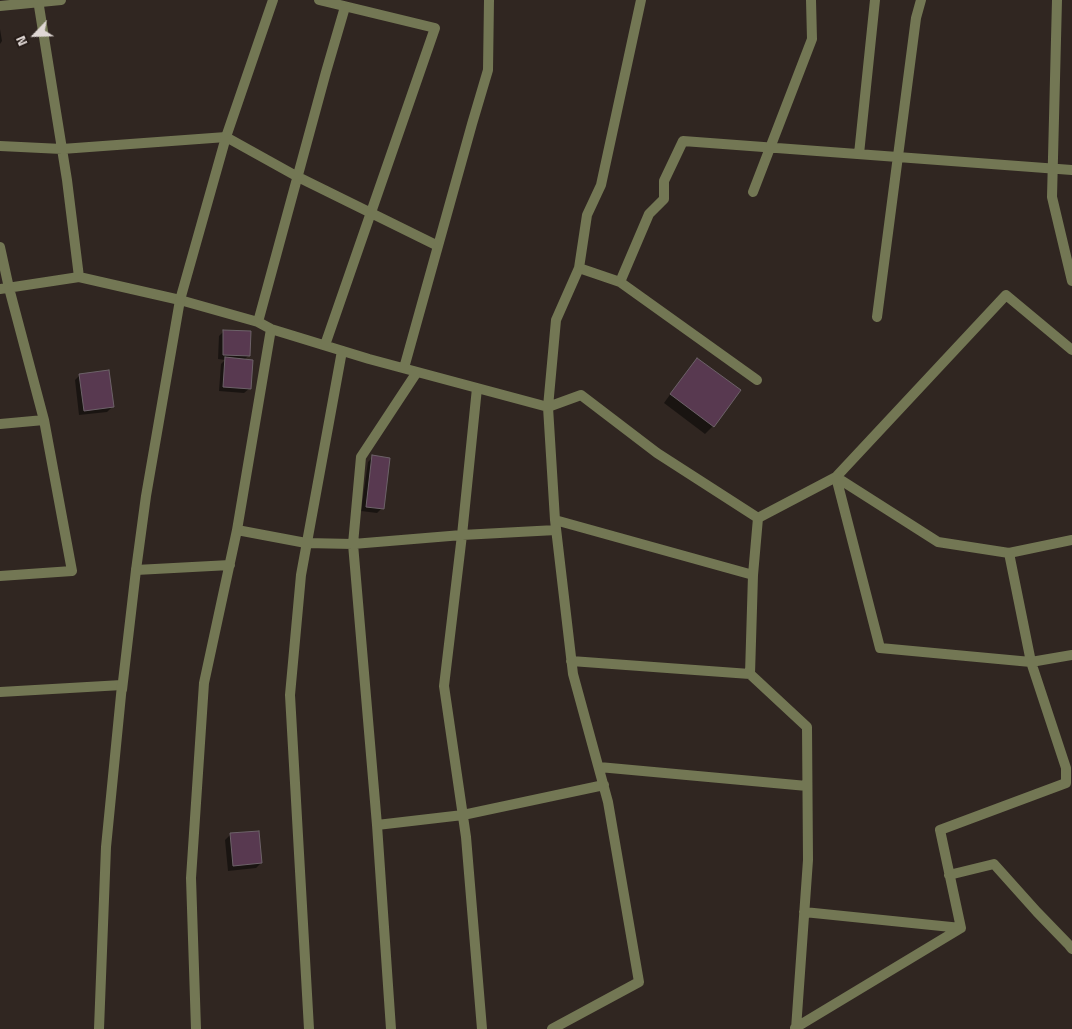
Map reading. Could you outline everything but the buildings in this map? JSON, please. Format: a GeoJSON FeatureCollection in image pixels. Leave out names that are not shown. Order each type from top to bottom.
{"type":"FeatureCollection","features":[{"type":"Feature","properties":{"kind":"street"},"geometry":{"type":"LineString","coordinates":[[0,6],[61,0]]}},
{"type":"Feature","properties":{"kind":"street"},"geometry":{"type":"LineString","coordinates":[[99,1029],[106,847],[122,687],[146,496],[180,300],[226,137],[273,0]]}},
{"type":"Feature","properties":{"kind":"street"},"geometry":{"type":"LineString","coordinates":[[319,0],[435,28],[325,345]]}},
{"type":"Feature","properties":{"kind":"street"},"geometry":{"type":"LineString","coordinates":[[404,368],[488,70],[489,0]]}},
{"type":"Feature","properties":{"kind":"street"},"geometry":{"type":"LineString","coordinates":[[552,1029],[639,982],[608,802],[573,674],[556,525],[548,407],[556,320],[579,268],[586,215],[601,185],[641,0]]}},
{"type":"Feature","properties":{"kind":"street"},"geometry":{"type":"LineString","coordinates":[[754,192],[812,38],[810,0]]}},
{"type":"Feature","properties":{"kind":"street"},"geometry":{"type":"LineString","coordinates":[[859,154],[875,0]]}},
{"type":"Feature","properties":{"kind":"street"},"geometry":{"type":"LineString","coordinates":[[877,317],[916,18],[921,0]]}},
{"type":"Feature","properties":{"kind":"street"},"geometry":{"type":"LineString","coordinates":[[1057,0],[1052,197],[1072,281]]}},
{"type":"Feature","properties":{"kind":"street"},"geometry":{"type":"LineString","coordinates":[[38,1],[67,180],[78,277]]}},
{"type":"Feature","properties":{"kind":"street"},"geometry":{"type":"LineString","coordinates":[[258,322],[345,7]]}},
{"type":"Feature","properties":{"kind":"street"},"geometry":{"type":"LineString","coordinates":[[0,146],[62,149],[226,137],[298,177],[438,246]]}},
{"type":"Feature","properties":{"kind":"street"},"geometry":{"type":"LineString","coordinates":[[620,282],[649,214],[664,199],[664,181],[683,141],[1072,170]]}},
{"type":"Feature","properties":{"kind":"street"},"geometry":{"type":"LineString","coordinates":[[0,247],[4,288],[44,420],[72,571],[0,576]]}},
{"type":"Feature","properties":{"kind":"street"},"geometry":{"type":"LineString","coordinates":[[579,268],[620,282],[756,380]]}},
{"type":"Feature","properties":{"kind":"street"},"geometry":{"type":"LineString","coordinates":[[4,288],[78,277],[180,300],[258,322],[271,329],[342,351],[548,407],[580,395],[657,453],[758,518]]}},
{"type":"Feature","properties":{"kind":"street"},"geometry":{"type":"LineString","coordinates":[[758,518],[836,477],[1006,295],[1072,350]]}},
{"type":"Feature","properties":{"kind":"street"},"geometry":{"type":"LineString","coordinates":[[196,1029],[191,878],[204,684],[237,530],[271,329]]}},
{"type":"Feature","properties":{"kind":"street"},"geometry":{"type":"LineString","coordinates":[[309,1029],[290,695],[301,575],[342,351]]}},
{"type":"Feature","properties":{"kind":"street"},"geometry":{"type":"LineString","coordinates":[[391,1029],[377,825],[353,544],[361,457],[417,372]]}},
{"type":"Feature","properties":{"kind":"street"},"geometry":{"type":"LineString","coordinates":[[477,388],[444,686],[466,837],[482,1029]]}},
{"type":"Feature","properties":{"kind":"street"},"geometry":{"type":"LineString","coordinates":[[0,424],[44,420]]}},
{"type":"Feature","properties":{"kind":"street"},"geometry":{"type":"LineString","coordinates":[[836,477],[938,542],[1009,553],[1072,540]]}},
{"type":"Feature","properties":{"kind":"street"},"geometry":{"type":"LineString","coordinates":[[836,477],[880,648],[1031,662],[1072,655]]}},
{"type":"Feature","properties":{"kind":"street"},"geometry":{"type":"LineString","coordinates":[[750,674],[753,575],[758,518]]}},
{"type":"Feature","properties":{"kind":"street"},"geometry":{"type":"LineString","coordinates":[[237,530],[306,543],[353,544],[556,525],[753,575]]}},
{"type":"Feature","properties":{"kind":"street"},"geometry":{"type":"LineString","coordinates":[[1009,553],[1031,662],[1066,768],[1066,783],[1072,793]]}},
{"type":"Feature","properties":{"kind":"street"},"geometry":{"type":"LineString","coordinates":[[136,570],[230,565]]}},
{"type":"Feature","properties":{"kind":"street"},"geometry":{"type":"LineString","coordinates":[[572,660],[750,674],[807,727],[808,860],[795,1028]]}},
{"type":"Feature","properties":{"kind":"street"},"geometry":{"type":"LineString","coordinates":[[0,692],[122,687]]}},
{"type":"Feature","properties":{"kind":"street"},"geometry":{"type":"LineString","coordinates":[[599,767],[807,786]]}},
{"type":"Feature","properties":{"kind":"street"},"geometry":{"type":"LineString","coordinates":[[961,928],[940,830],[1066,783]]}},
{"type":"Feature","properties":{"kind":"street"},"geometry":{"type":"LineString","coordinates":[[377,825],[463,814],[604,785]]}},
{"type":"Feature","properties":{"kind":"street"},"geometry":{"type":"LineString","coordinates":[[949,875],[994,864],[1036,912],[1072,949]]}},
{"type":"Feature","properties":{"kind":"street"},"geometry":{"type":"LineString","coordinates":[[804,912],[961,928]]}},
{"type":"Feature","properties":{"kind":"street"},"geometry":{"type":"LineString","coordinates":[[795,1028],[961,928]]}}]}
